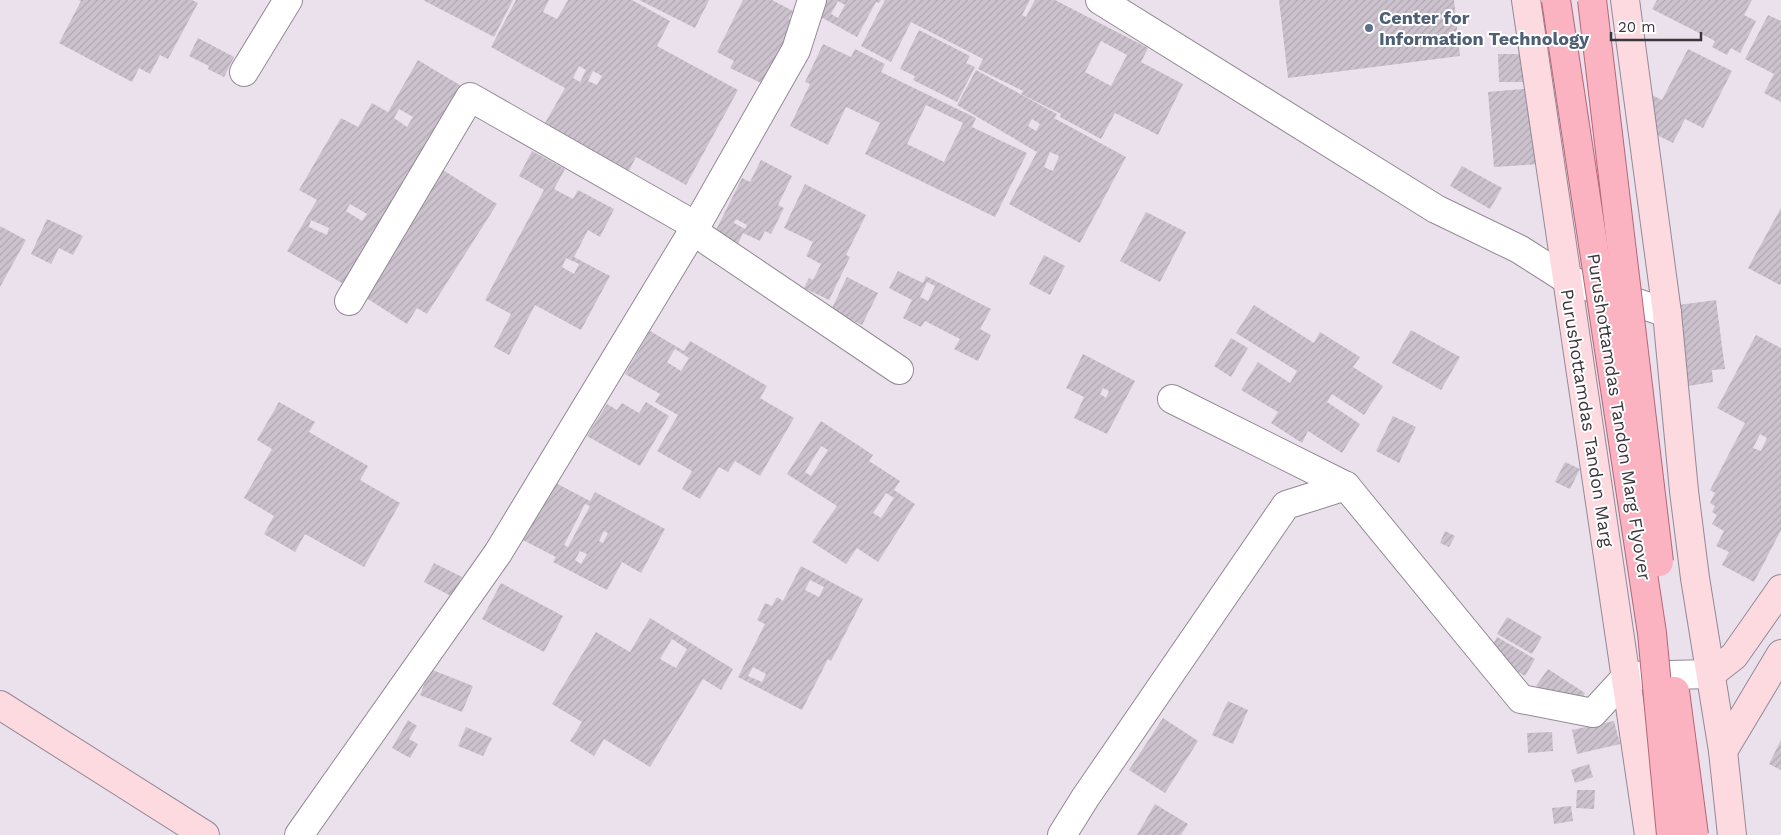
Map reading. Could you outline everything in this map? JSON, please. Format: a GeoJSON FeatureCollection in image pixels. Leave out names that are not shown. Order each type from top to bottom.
{"type":"FeatureCollection","features":[{"type":"Feature","properties":{"kind":"main road","name":"Purushottamdas Tandon Marg"},"geometry":{"type":"LineString","coordinates":[[1526,0],[1649,835]]}},
{"type":"Feature","properties":{"kind":"main road","name":"Purushottamdas Tandon Marg Flyover"},"geometry":{"type":"LineString","coordinates":[[1556,0],[1652,634],[1671,835]]}},
{"type":"Feature","properties":{"kind":"main road","name":"Purushottamdas Tandon Marg Flyover"},"geometry":{"type":"LineString","coordinates":[[1592,0],[1694,835]]}},
{"type":"Feature","properties":{"kind":"main road"},"geometry":{"type":"LineString","coordinates":[[1626,0],[1667,313],[1684,491],[1695,578],[1723,751],[1732,834]]}},
{"type":"Feature","properties":{"kind":"main road"},"geometry":{"type":"LineString","coordinates":[[1711,674],[1734,656],[1781,589]]}},
{"type":"Feature","properties":{"kind":"main road"},"geometry":{"type":"LineString","coordinates":[[1723,751],[1781,654]]}},
{"type":"Feature","properties":{"kind":"main road"},"geometry":{"type":"LineString","coordinates":[[0,705],[195,833]]}},
{"type":"Feature","properties":{"kind":"main road"},"geometry":{"type":"LineString","coordinates":[[1643,789],[1732,834]]}},
{"type":"Feature","properties":{"kind":"street"},"geometry":{"type":"LineString","coordinates":[[244,72],[288,0]]}},
{"type":"Feature","properties":{"kind":"street"},"geometry":{"type":"LineString","coordinates":[[299,835],[498,553],[695,229],[796,50],[812,0]]}},
{"type":"Feature","properties":{"kind":"street"},"geometry":{"type":"LineString","coordinates":[[1100,0],[1436,209],[1519,249],[1566,279],[1667,313]]}},
{"type":"Feature","properties":{"kind":"street"},"geometry":{"type":"LineString","coordinates":[[349,300],[470,96],[695,229],[899,370]]}},
{"type":"Feature","properties":{"kind":"street"},"geometry":{"type":"LineString","coordinates":[[1172,399],[1346,486],[1521,699],[1593,713],[1627,676],[1711,674]]}},
{"type":"Feature","properties":{"kind":"street"},"geometry":{"type":"LineString","coordinates":[[1062,835],[1085,798],[1286,505],[1346,486]]}},
{"type":"Feature","properties":{"kind":"building"},"geometry":{"type":"Polygon","coordinates":[[[78,0],[192,0],[198,3],[168,59],[160,55],[150,74],[139,68],[132,82],[59,43],[81,1],[78,0]]]}},
{"type":"Feature","properties":{"kind":"building"},"geometry":{"type":"Polygon","coordinates":[[[423,0],[513,0],[494,37],[423,0]]]}},
{"type":"Feature","properties":{"kind":"building"},"geometry":{"type":"Polygon","coordinates":[[[516,0],[549,0],[543,12],[557,19],[568,0],[632,0],[670,21],[657,46],[738,90],[686,185],[636,157],[625,178],[540,132],[565,88],[491,47],[516,0]],[[579,66],[573,78],[580,82],[586,70],[579,66]],[[593,71],[588,81],[597,85],[602,76],[593,71]]]}},
{"type":"Feature","properties":{"kind":"building"},"geometry":{"type":"Polygon","coordinates":[[[639,0],[709,0],[695,28],[639,0]]]}},
{"type":"Feature","properties":{"kind":"building"},"geometry":{"type":"Polygon","coordinates":[[[743,0],[772,0],[793,11],[789,19],[801,25],[769,87],[730,68],[734,61],[717,52],[743,0]]]}},
{"type":"Feature","properties":{"kind":"building"},"geometry":{"type":"Polygon","coordinates":[[[816,0],[881,0],[879,3],[876,2],[857,37],[810,11],[816,0]],[[838,1],[831,14],[838,18],[845,5],[838,1]]]}},
{"type":"Feature","properties":{"kind":"building"},"geometry":{"type":"Polygon","coordinates":[[[885,0],[1030,0],[1022,15],[1026,17],[1035,0],[1055,0],[1148,48],[1141,62],[1183,84],[1158,135],[1115,113],[1101,139],[1060,117],[1061,114],[1021,94],[1023,91],[978,69],[983,59],[911,22],[891,62],[861,46],[885,0]],[[1101,41],[1085,72],[1111,86],[1127,55],[1101,41]]]}},
{"type":"Feature","properties":{"kind":"building","name":"Center for Information Technology"},"geometry":{"type":"Polygon","coordinates":[[[1279,0],[1454,0],[1460,56],[1288,78],[1279,0]]]}},
{"type":"Feature","properties":{"kind":"building"},"geometry":{"type":"Polygon","coordinates":[[[1657,0],[1752,0],[1744,15],[1756,21],[1740,53],[1731,48],[1727,55],[1712,47],[1715,41],[1652,9],[1657,0]]]}},
{"type":"Feature","properties":{"kind":"building"},"geometry":{"type":"Polygon","coordinates":[[[1768,15],[1781,21],[1781,102],[1764,93],[1774,74],[1745,59],[1768,15]]]}},
{"type":"Feature","properties":{"kind":"building"},"geometry":{"type":"Polygon","coordinates":[[[919,30],[970,56],[966,63],[975,67],[957,102],[913,80],[915,76],[900,69],[919,30]]]}},
{"type":"Feature","properties":{"kind":"building"},"geometry":{"type":"Polygon","coordinates":[[[198,38],[234,57],[224,77],[208,69],[209,66],[189,56],[198,38]]]}},
{"type":"Feature","properties":{"kind":"building"},"geometry":{"type":"Polygon","coordinates":[[[823,44],[851,57],[855,49],[885,64],[881,72],[976,118],[972,127],[1027,153],[995,217],[865,154],[880,123],[846,107],[828,145],[790,126],[810,84],[805,82],[823,44]],[[926,105],[907,144],[944,162],[963,123],[926,105]]]}},
{"type":"Feature","properties":{"kind":"building"},"geometry":{"type":"Polygon","coordinates":[[[1688,49],[1732,71],[1703,128],[1685,119],[1673,143],[1645,129],[1650,94],[1662,100],[1688,49]]]}},
{"type":"Feature","properties":{"kind":"building"},"geometry":{"type":"Polygon","coordinates":[[[1498,54],[1527,54],[1528,82],[1499,82],[1498,54]]]}},
{"type":"Feature","properties":{"kind":"building"},"geometry":{"type":"Polygon","coordinates":[[[418,60],[463,87],[347,286],[287,251],[317,200],[299,190],[341,118],[358,127],[372,103],[388,112],[418,60]],[[399,109],[394,118],[407,127],[413,117],[399,109]],[[350,204],[346,211],[362,221],[367,214],[350,204]],[[311,220],[309,227],[327,235],[329,228],[311,220]]]}},
{"type":"Feature","properties":{"kind":"building"},"geometry":{"type":"Polygon","coordinates":[[[976,70],[1057,114],[1054,118],[1126,157],[1080,243],[1009,204],[1037,152],[957,105],[976,70]],[[1032,119],[1028,126],[1036,131],[1040,124],[1032,119]],[[1050,152],[1044,167],[1053,171],[1059,156],[1050,152]]]}},
{"type":"Feature","properties":{"kind":"building"},"geometry":{"type":"Polygon","coordinates":[[[1535,88],[1540,164],[1494,167],[1488,92],[1535,88]]]}},
{"type":"Feature","properties":{"kind":"building"},"geometry":{"type":"Polygon","coordinates":[[[532,151],[565,169],[554,189],[573,199],[578,190],[614,209],[600,237],[588,230],[574,257],[610,276],[581,330],[535,305],[509,355],[494,347],[511,314],[485,300],[544,190],[519,176],[532,151]],[[566,258],[562,267],[574,274],[579,264],[566,258]]]}},
{"type":"Feature","properties":{"kind":"building"},"geometry":{"type":"Polygon","coordinates":[[[761,160],[792,176],[778,205],[784,208],[771,234],[765,231],[760,241],[743,233],[736,248],[713,236],[742,178],[750,182],[761,160]],[[736,219],[734,223],[745,229],[747,225],[736,219]]]}},
{"type":"Feature","properties":{"kind":"building"},"geometry":{"type":"Polygon","coordinates":[[[435,165],[497,204],[427,314],[417,308],[407,324],[360,294],[378,276],[427,199],[418,193],[435,165]]]}},
{"type":"Feature","properties":{"kind":"building"},"geometry":{"type":"Polygon","coordinates":[[[1462,166],[1502,188],[1490,209],[1450,186],[1462,166]]]}},
{"type":"Feature","properties":{"kind":"building"},"geometry":{"type":"Polygon","coordinates":[[[805,184],[866,215],[846,255],[850,257],[829,300],[804,288],[809,278],[813,280],[821,264],[806,256],[813,242],[784,228],[805,184]]]}},
{"type":"Feature","properties":{"kind":"building"},"geometry":{"type":"Polygon","coordinates":[[[1781,208],[1781,283],[1780,285],[1748,268],[1781,208]]]}},
{"type":"Feature","properties":{"kind":"building"},"geometry":{"type":"Polygon","coordinates":[[[1146,212],[1186,232],[1160,282],[1120,261],[1146,212]]]}},
{"type":"Feature","properties":{"kind":"building"},"geometry":{"type":"Polygon","coordinates":[[[47,219],[83,236],[73,255],[59,248],[51,264],[31,254],[47,219]]]}},
{"type":"Feature","properties":{"kind":"building"},"geometry":{"type":"Polygon","coordinates":[[[0,226],[26,240],[0,287],[0,226]]]}},
{"type":"Feature","properties":{"kind":"building"},"geometry":{"type":"Polygon","coordinates":[[[1044,255],[1065,266],[1050,295],[1029,284],[1044,255]]]}},
{"type":"Feature","properties":{"kind":"building"},"geometry":{"type":"Polygon","coordinates":[[[898,271],[923,283],[926,276],[991,309],[980,329],[991,335],[978,361],[954,349],[960,339],[925,321],[921,327],[903,318],[912,300],[889,288],[898,271]],[[927,282],[920,297],[928,301],[935,286],[927,282]]]}},
{"type":"Feature","properties":{"kind":"building"},"geometry":{"type":"Polygon","coordinates":[[[847,277],[878,293],[862,325],[831,310],[847,277]]]}},
{"type":"Feature","properties":{"kind":"building"},"geometry":{"type":"Polygon","coordinates":[[[1716,300],[1725,369],[1712,370],[1713,382],[1682,387],[1671,306],[1716,300]]]}},
{"type":"Feature","properties":{"kind":"building"},"geometry":{"type":"Polygon","coordinates":[[[1254,305],[1314,343],[1320,332],[1360,357],[1353,367],[1383,386],[1364,415],[1332,394],[1327,402],[1360,424],[1342,453],[1308,431],[1302,443],[1271,423],[1278,412],[1241,390],[1258,362],[1290,383],[1297,371],[1236,333],[1254,305]]]}},
{"type":"Feature","properties":{"kind":"building"},"geometry":{"type":"Polygon","coordinates":[[[1411,330],[1460,357],[1441,390],[1392,363],[1411,330]]]}},
{"type":"Feature","properties":{"kind":"building"},"geometry":{"type":"Polygon","coordinates":[[[650,331],[684,351],[690,341],[767,386],[760,398],[794,418],[760,476],[735,461],[728,472],[719,467],[700,499],[682,489],[692,471],[657,451],[678,415],[655,402],[660,394],[625,374],[650,331]],[[675,349],[667,362],[681,371],[689,358],[675,349]]]}},
{"type":"Feature","properties":{"kind":"building"},"geometry":{"type":"Polygon","coordinates":[[[1756,335],[1781,348],[1781,530],[1754,582],[1722,565],[1729,552],[1716,546],[1724,531],[1712,524],[1717,515],[1712,512],[1715,506],[1710,503],[1715,493],[1710,490],[1745,423],[1717,408],[1756,335]],[[1760,434],[1753,448],[1761,451],[1767,438],[1760,434]]]}},
{"type":"Feature","properties":{"kind":"building"},"geometry":{"type":"Polygon","coordinates":[[[1231,338],[1248,348],[1231,377],[1214,366],[1231,338]]]}},
{"type":"Feature","properties":{"kind":"building"},"geometry":{"type":"Polygon","coordinates":[[[1083,354],[1135,381],[1107,434],[1074,418],[1084,397],[1066,388],[1083,354]],[[1103,388],[1100,394],[1106,398],[1109,391],[1103,388]]]}},
{"type":"Feature","properties":{"kind":"building"},"geometry":{"type":"Polygon","coordinates":[[[279,402],[315,422],[309,432],[368,466],[360,480],[400,503],[364,567],[305,534],[295,552],[264,534],[274,516],[244,498],[272,449],[257,440],[279,402]]]}},
{"type":"Feature","properties":{"kind":"building"},"geometry":{"type":"Polygon","coordinates":[[[646,402],[669,416],[640,466],[587,436],[607,404],[617,410],[622,403],[639,413],[646,402]]]}},
{"type":"Feature","properties":{"kind":"building"},"geometry":{"type":"Polygon","coordinates":[[[1393,416],[1416,427],[1399,463],[1376,451],[1393,416]]]}},
{"type":"Feature","properties":{"kind":"building"},"geometry":{"type":"Polygon","coordinates":[[[821,421],[873,455],[869,461],[900,481],[894,490],[915,504],[878,562],[857,548],[846,564],[812,542],[837,506],[787,474],[821,421]],[[821,446],[805,472],[811,476],[828,450],[821,446]],[[886,493],[873,513],[881,518],[894,498],[886,493]]]}},
{"type":"Feature","properties":{"kind":"building"},"geometry":{"type":"Polygon","coordinates":[[[1565,462],[1580,469],[1570,489],[1555,482],[1565,462]]]}},
{"type":"Feature","properties":{"kind":"building"},"geometry":{"type":"Polygon","coordinates":[[[550,480],[590,501],[595,492],[665,529],[641,573],[622,562],[607,590],[553,562],[556,557],[519,538],[550,480]],[[585,504],[564,545],[568,547],[590,506],[585,504]],[[604,531],[599,541],[603,543],[608,533],[604,531]],[[580,551],[575,560],[581,564],[587,554],[580,551]]]}},
{"type":"Feature","properties":{"kind":"building"},"geometry":{"type":"Polygon","coordinates":[[[1445,531],[1455,536],[1449,547],[1440,543],[1445,531]]]}},
{"type":"Feature","properties":{"kind":"building"},"geometry":{"type":"Polygon","coordinates":[[[434,563],[462,577],[451,596],[424,582],[434,563]]]}},
{"type":"Feature","properties":{"kind":"building"},"geometry":{"type":"Polygon","coordinates":[[[801,566],[863,599],[831,661],[828,659],[802,710],[738,677],[765,624],[757,620],[765,603],[772,606],[777,597],[783,601],[801,566]],[[810,580],[805,590],[819,597],[824,587],[810,580]],[[753,667],[748,676],[762,682],[766,674],[753,667]]]}},
{"type":"Feature","properties":{"kind":"building"},"geometry":{"type":"Polygon","coordinates":[[[501,583],[563,616],[544,652],[482,619],[501,583]]]}},
{"type":"Feature","properties":{"kind":"building"},"geometry":{"type":"Polygon","coordinates":[[[1507,617],[1542,637],[1532,654],[1497,634],[1507,617]]]}},
{"type":"Feature","properties":{"kind":"building"},"geometry":{"type":"Polygon","coordinates":[[[650,618],[733,669],[721,690],[703,679],[650,767],[604,739],[594,756],[570,741],[582,722],[552,704],[596,632],[630,652],[650,618]],[[672,639],[660,659],[676,668],[687,649],[672,639]]]}},
{"type":"Feature","properties":{"kind":"building"},"geometry":{"type":"Polygon","coordinates":[[[1497,637],[1535,659],[1525,676],[1488,654],[1497,637]]]}},
{"type":"Feature","properties":{"kind":"building"},"geometry":{"type":"Polygon","coordinates":[[[430,669],[473,686],[462,712],[420,695],[430,669]]]}},
{"type":"Feature","properties":{"kind":"building"},"geometry":{"type":"Polygon","coordinates":[[[1548,669],[1585,693],[1575,710],[1536,686],[1548,669]]]}},
{"type":"Feature","properties":{"kind":"building"},"geometry":{"type":"Polygon","coordinates":[[[1228,701],[1248,710],[1233,744],[1212,735],[1228,701]]]}},
{"type":"Feature","properties":{"kind":"building"},"geometry":{"type":"Polygon","coordinates":[[[1163,718],[1198,741],[1165,793],[1129,770],[1163,718]]]}},
{"type":"Feature","properties":{"kind":"building"},"geometry":{"type":"Polygon","coordinates":[[[408,720],[417,726],[409,739],[418,744],[410,758],[392,748],[408,720]]]}},
{"type":"Feature","properties":{"kind":"building"},"geometry":{"type":"Polygon","coordinates":[[[1614,721],[1620,744],[1577,754],[1572,730],[1614,721]]]}},
{"type":"Feature","properties":{"kind":"building"},"geometry":{"type":"Polygon","coordinates":[[[466,727],[492,738],[483,756],[458,746],[466,727]]]}},
{"type":"Feature","properties":{"kind":"building"},"geometry":{"type":"Polygon","coordinates":[[[1552,732],[1553,751],[1528,753],[1527,733],[1552,732]]]}},
{"type":"Feature","properties":{"kind":"building"},"geometry":{"type":"Polygon","coordinates":[[[1781,740],[1781,770],[1769,764],[1781,740]]]}},
{"type":"Feature","properties":{"kind":"building"},"geometry":{"type":"Polygon","coordinates":[[[1589,764],[1593,777],[1575,783],[1571,770],[1589,764]]]}},
{"type":"Feature","properties":{"kind":"building"},"geometry":{"type":"Polygon","coordinates":[[[1577,790],[1595,790],[1594,809],[1576,808],[1577,790]]]}},
{"type":"Feature","properties":{"kind":"building"},"geometry":{"type":"Polygon","coordinates":[[[1155,804],[1188,824],[1181,835],[1137,835],[1155,804]]]}},
{"type":"Feature","properties":{"kind":"building"},"geometry":{"type":"Polygon","coordinates":[[[1571,806],[1573,821],[1554,824],[1552,808],[1571,806]]]}},
{"type":"Feature","properties":{"kind":"place","name":"Center for Information Technology"},"geometry":{"type":"Point","coordinates":[1369,28]}}]}
